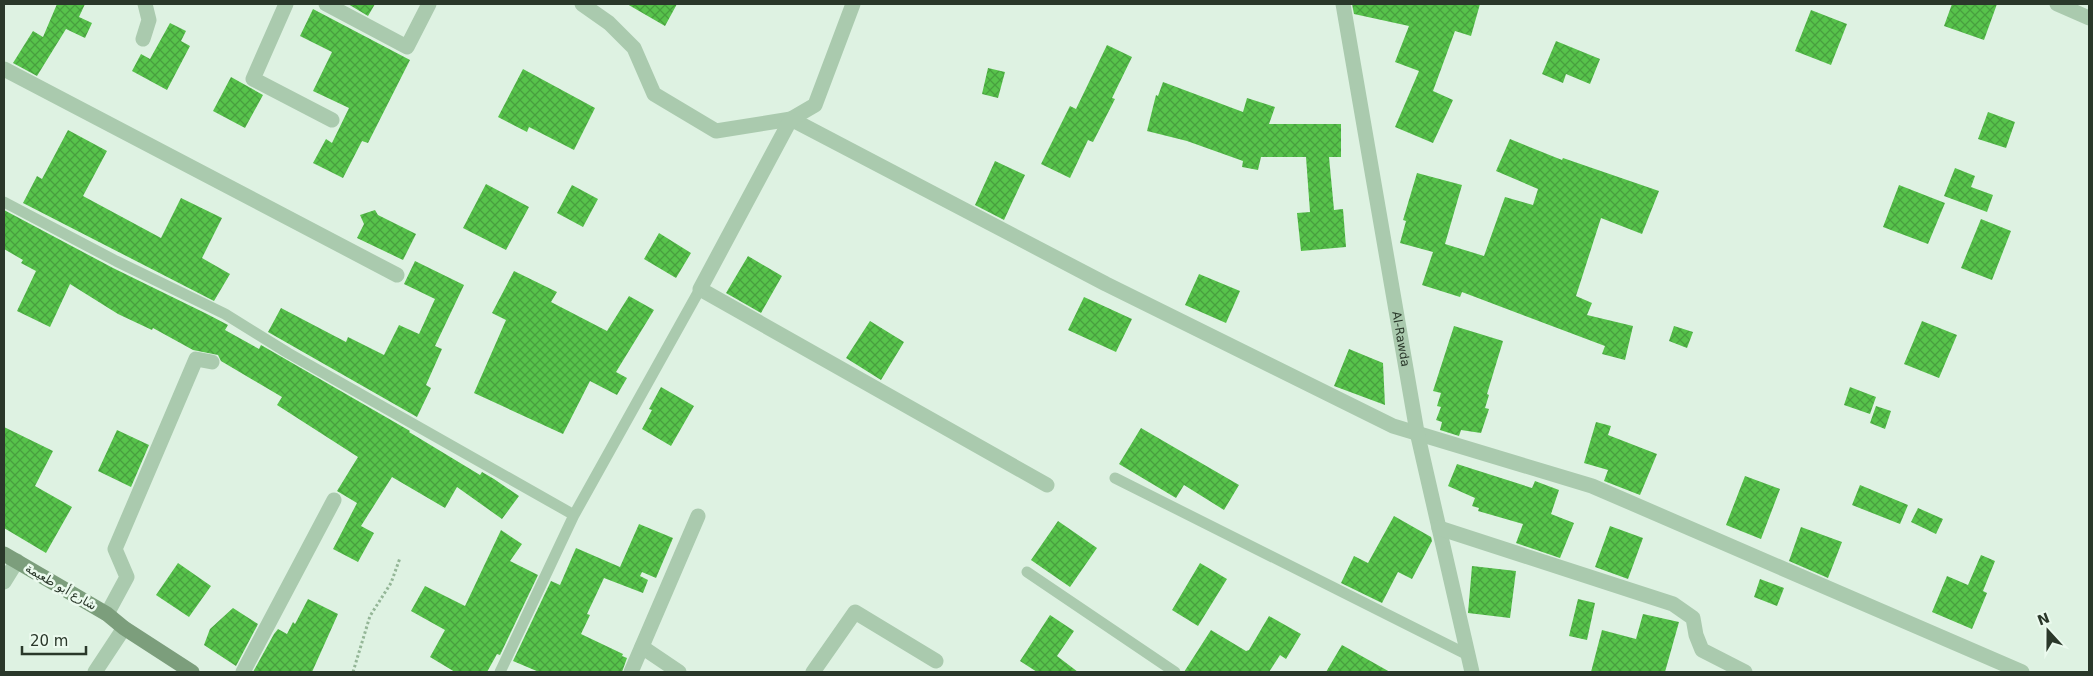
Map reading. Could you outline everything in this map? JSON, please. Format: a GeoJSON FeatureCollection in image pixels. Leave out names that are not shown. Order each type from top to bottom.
{"type":"FeatureCollection","features":[{"type":"Feature","properties":{"kind":"street"},"geometry":{"type":"LineString","coordinates":[[143,39],[149,20],[145,4]]}},
{"type":"Feature","properties":{"kind":"street"},"geometry":{"type":"LineString","coordinates":[[286,4],[253,78],[332,120]]}},
{"type":"Feature","properties":{"kind":"street"},"geometry":{"type":"LineString","coordinates":[[326,4],[407,48],[429,4]]}},
{"type":"Feature","properties":{"kind":"street"},"geometry":{"type":"LineString","coordinates":[[582,4],[610,23],[634,48],[654,94],[716,131],[791,119],[815,105],[853,4]]}},
{"type":"Feature","properties":{"kind":"street","name":"Al-Rawda"},"geometry":{"type":"LineString","coordinates":[[1343,4],[1417,432],[1472,672]]}},
{"type":"Feature","properties":{"kind":"street"},"geometry":{"type":"LineString","coordinates":[[2057,4],[2089,18]]}},
{"type":"Feature","properties":{"kind":"street"},"geometry":{"type":"LineString","coordinates":[[4,69],[398,275]]}},
{"type":"Feature","properties":{"kind":"street"},"geometry":{"type":"LineString","coordinates":[[791,119],[700,289],[1047,485]]}},
{"type":"Feature","properties":{"kind":"street"},"geometry":{"type":"LineString","coordinates":[[791,119],[1106,284],[1393,426],[1592,486],[2022,672]]}},
{"type":"Feature","properties":{"kind":"street"},"geometry":{"type":"LineString","coordinates":[[107,614],[127,577],[115,549],[196,359],[212,362]]}},
{"type":"Feature","properties":{"kind":"street"},"geometry":{"type":"LineString","coordinates":[[243,672],[334,500]]}},
{"type":"Feature","properties":{"kind":"street"},"geometry":{"type":"LineString","coordinates":[[631,672],[698,516]]}},
{"type":"Feature","properties":{"kind":"street"},"geometry":{"type":"LineString","coordinates":[[1439,528],[1673,604],[1693,618],[1696,635],[1702,650],[1745,672]]}},
{"type":"Feature","properties":{"kind":"street"},"geometry":{"type":"LineString","coordinates":[[4,582],[10,558]]}},
{"type":"Feature","properties":{"kind":"street","name":"شارع أبو طعيمة"},"geometry":{"type":"LineString","coordinates":[[10,558],[107,614],[124,628],[192,672]]}},
{"type":"Feature","properties":{"kind":"street"},"geometry":{"type":"LineString","coordinates":[[813,672],[855,612],[936,661]]}},
{"type":"Feature","properties":{"kind":"street"},"geometry":{"type":"LineString","coordinates":[[95,672],[124,628]]}},
{"type":"Feature","properties":{"kind":"street"},"geometry":{"type":"LineString","coordinates":[[642,647],[679,672]]}},
{"type":"Feature","properties":{"kind":"lane"},"geometry":{"type":"LineString","coordinates":[[4,202],[116,261],[225,314],[574,515]]}},
{"type":"Feature","properties":{"kind":"lane"},"geometry":{"type":"LineString","coordinates":[[500,672],[574,515],[700,289]]}},
{"type":"Feature","properties":{"kind":"lane"},"geometry":{"type":"LineString","coordinates":[[1114,478],[1468,655]]}},
{"type":"Feature","properties":{"kind":"lane"},"geometry":{"type":"LineString","coordinates":[[1027,572],[1175,672]]}},
{"type":"Feature","properties":{"kind":"path"},"geometry":{"type":"LineString","coordinates":[[353,672],[370,616],[391,584],[400,558]]}},
{"type":"Feature","properties":{"kind":"building"},"geometry":{"type":"Polygon","coordinates":[[[57,4],[85,4],[79,17],[92,23],[85,38],[66,29],[37,76],[13,63],[33,31],[43,37],[57,4]]]}},
{"type":"Feature","properties":{"kind":"building"},"geometry":{"type":"Polygon","coordinates":[[[348,4],[375,4],[368,16],[348,4]]]}},
{"type":"Feature","properties":{"kind":"building"},"geometry":{"type":"Polygon","coordinates":[[[627,4],[677,4],[665,26],[627,4]]]}},
{"type":"Feature","properties":{"kind":"building"},"geometry":{"type":"Polygon","coordinates":[[[1352,4],[1480,4],[1471,36],[1455,31],[1433,91],[1453,100],[1433,143],[1395,127],[1419,71],[1395,62],[1409,26],[1354,14],[1352,4]]]}},
{"type":"Feature","properties":{"kind":"building"},"geometry":{"type":"Polygon","coordinates":[[[1952,4],[1997,4],[1984,40],[1944,26],[1952,4]]]}},
{"type":"Feature","properties":{"kind":"building"},"geometry":{"type":"Polygon","coordinates":[[[313,9],[410,60],[368,143],[362,141],[343,178],[313,163],[326,139],[332,143],[349,108],[313,91],[332,52],[300,36],[313,9]]]}},
{"type":"Feature","properties":{"kind":"building"},"geometry":{"type":"Polygon","coordinates":[[[1811,10],[1847,24],[1831,65],[1795,51],[1811,10]]]}},
{"type":"Feature","properties":{"kind":"building"},"geometry":{"type":"Polygon","coordinates":[[[170,23],[186,31],[181,41],[190,46],[167,90],[132,71],[141,54],[150,59],[170,23]]]}},
{"type":"Feature","properties":{"kind":"building"},"geometry":{"type":"Polygon","coordinates":[[[1556,41],[1600,59],[1590,84],[1566,74],[1563,83],[1542,74],[1556,41]]]}},
{"type":"Feature","properties":{"kind":"building"},"geometry":{"type":"Polygon","coordinates":[[[1107,45],[1132,57],[1112,98],[1115,99],[1093,142],[1088,140],[1070,178],[1041,164],[1070,106],[1076,109],[1107,45]]]}},
{"type":"Feature","properties":{"kind":"building"},"geometry":{"type":"Polygon","coordinates":[[[988,68],[1005,72],[998,98],[982,94],[988,68]]]}},
{"type":"Feature","properties":{"kind":"building"},"geometry":{"type":"Polygon","coordinates":[[[523,69],[595,108],[574,150],[529,127],[527,132],[498,117],[523,69]]]}},
{"type":"Feature","properties":{"kind":"building"},"geometry":{"type":"Polygon","coordinates":[[[231,77],[263,95],[245,128],[213,111],[231,77]]]}},
{"type":"Feature","properties":{"kind":"building"},"geometry":{"type":"Polygon","coordinates":[[[1163,82],[1243,112],[1247,98],[1275,107],[1269,124],[1341,124],[1341,157],[1329,157],[1334,210],[1343,209],[1346,247],[1301,251],[1297,213],[1310,212],[1306,157],[1261,157],[1258,170],[1242,167],[1243,161],[1187,141],[1147,131],[1156,95],[1158,96],[1163,82]]]}},
{"type":"Feature","properties":{"kind":"building"},"geometry":{"type":"Polygon","coordinates":[[[1988,112],[2015,122],[2006,148],[1978,139],[1988,112]]]}},
{"type":"Feature","properties":{"kind":"building"},"geometry":{"type":"Polygon","coordinates":[[[68,130],[107,151],[83,196],[161,238],[181,198],[222,218],[202,258],[230,274],[214,301],[23,203],[37,176],[42,179],[68,130]]]}},
{"type":"Feature","properties":{"kind":"building"},"geometry":{"type":"Polygon","coordinates":[[[1510,139],[1562,160],[1563,158],[1659,191],[1642,234],[1601,218],[1576,296],[1592,303],[1587,315],[1633,326],[1625,360],[1602,354],[1605,346],[1462,292],[1460,297],[1422,285],[1433,252],[1400,243],[1406,221],[1403,220],[1417,173],[1462,185],[1445,244],[1484,256],[1505,197],[1533,205],[1538,189],[1496,171],[1510,139]]]}},
{"type":"Feature","properties":{"kind":"building"},"geometry":{"type":"Polygon","coordinates":[[[995,161],[1025,175],[1004,220],[975,205],[995,161]]]}},
{"type":"Feature","properties":{"kind":"building"},"geometry":{"type":"Polygon","coordinates":[[[1955,168],[1975,176],[1971,187],[1993,195],[1987,212],[1944,196],[1955,168]]]}},
{"type":"Feature","properties":{"kind":"building"},"geometry":{"type":"Polygon","coordinates":[[[486,184],[529,207],[506,250],[463,228],[486,184]]]}},
{"type":"Feature","properties":{"kind":"building"},"geometry":{"type":"Polygon","coordinates":[[[572,185],[598,199],[583,227],[557,213],[572,185]]]}},
{"type":"Feature","properties":{"kind":"building"},"geometry":{"type":"Polygon","coordinates":[[[1899,185],[1945,203],[1928,244],[1883,227],[1899,185]]]}},
{"type":"Feature","properties":{"kind":"building"},"geometry":{"type":"Polygon","coordinates":[[[4,210],[113,268],[228,325],[225,330],[259,349],[261,345],[410,431],[480,475],[482,472],[494,479],[519,496],[502,519],[457,487],[445,508],[392,477],[361,526],[374,533],[358,562],[333,549],[357,503],[337,491],[358,457],[277,405],[282,397],[221,361],[218,355],[193,350],[153,328],[152,330],[118,314],[70,284],[50,327],[17,311],[36,271],[21,263],[23,260],[4,249],[4,210]]]}},
{"type":"Feature","properties":{"kind":"building"},"geometry":{"type":"Polygon","coordinates":[[[375,210],[378,215],[416,234],[403,260],[357,238],[364,224],[360,215],[375,210]]]}},
{"type":"Feature","properties":{"kind":"building"},"geometry":{"type":"Polygon","coordinates":[[[1981,219],[2011,231],[1992,280],[1961,268],[1981,219]]]}},
{"type":"Feature","properties":{"kind":"building"},"geometry":{"type":"Polygon","coordinates":[[[659,233],[691,253],[676,278],[644,259],[659,233]]]}},
{"type":"Feature","properties":{"kind":"building"},"geometry":{"type":"Polygon","coordinates":[[[748,256],[782,276],[761,313],[726,293],[748,256]]]}},
{"type":"Feature","properties":{"kind":"building"},"geometry":{"type":"Polygon","coordinates":[[[415,261],[464,285],[435,346],[442,349],[426,385],[431,388],[417,417],[268,332],[281,308],[346,342],[348,337],[384,355],[399,325],[419,334],[435,299],[404,284],[415,261]]]}},
{"type":"Feature","properties":{"kind":"building"},"geometry":{"type":"Polygon","coordinates":[[[514,271],[557,292],[551,302],[607,331],[629,296],[654,310],[616,372],[627,378],[617,395],[590,381],[563,434],[474,393],[506,320],[492,313],[514,271]]]}},
{"type":"Feature","properties":{"kind":"building"},"geometry":{"type":"Polygon","coordinates":[[[1199,274],[1240,291],[1226,323],[1185,305],[1199,274]]]}},
{"type":"Feature","properties":{"kind":"building"},"geometry":{"type":"Polygon","coordinates":[[[1084,297],[1132,319],[1116,352],[1068,330],[1084,297]]]}},
{"type":"Feature","properties":{"kind":"building"},"geometry":{"type":"Polygon","coordinates":[[[870,321],[904,342],[881,380],[846,358],[870,321]]]}},
{"type":"Feature","properties":{"kind":"building"},"geometry":{"type":"Polygon","coordinates":[[[1922,321],[1957,335],[1939,378],[1904,364],[1922,321]]]}},
{"type":"Feature","properties":{"kind":"building"},"geometry":{"type":"Polygon","coordinates":[[[1454,326],[1503,341],[1487,394],[1489,395],[1485,408],[1489,409],[1481,433],[1461,430],[1459,436],[1440,430],[1442,422],[1436,420],[1441,407],[1437,406],[1441,393],[1433,391],[1454,326]]]}},
{"type":"Feature","properties":{"kind":"building"},"geometry":{"type":"Polygon","coordinates":[[[1674,326],[1693,332],[1687,348],[1669,341],[1674,326]]]}},
{"type":"Feature","properties":{"kind":"building"},"geometry":{"type":"Polygon","coordinates":[[[1349,349],[1383,363],[1385,405],[1334,386],[1349,349]]]}},
{"type":"Feature","properties":{"kind":"building"},"geometry":{"type":"Polygon","coordinates":[[[661,387],[694,406],[671,446],[642,429],[652,410],[649,409],[661,387]]]}},
{"type":"Feature","properties":{"kind":"building"},"geometry":{"type":"Polygon","coordinates":[[[1850,387],[1876,397],[1870,414],[1844,405],[1850,387]]]}},
{"type":"Feature","properties":{"kind":"building"},"geometry":{"type":"Polygon","coordinates":[[[1876,406],[1891,411],[1885,429],[1870,423],[1876,406]]]}},
{"type":"Feature","properties":{"kind":"building"},"geometry":{"type":"Polygon","coordinates":[[[1596,422],[1611,426],[1608,435],[1657,454],[1640,495],[1604,481],[1608,470],[1584,463],[1596,422]]]}},
{"type":"Feature","properties":{"kind":"building"},"geometry":{"type":"Polygon","coordinates":[[[4,427],[53,451],[35,486],[72,507],[46,553],[4,528],[4,427]]]}},
{"type":"Feature","properties":{"kind":"building"},"geometry":{"type":"Polygon","coordinates":[[[1141,428],[1239,485],[1224,510],[1184,485],[1176,498],[1119,464],[1141,428]]]}},
{"type":"Feature","properties":{"kind":"building"},"geometry":{"type":"Polygon","coordinates":[[[117,430],[149,445],[131,487],[98,471],[117,430]]]}},
{"type":"Feature","properties":{"kind":"building"},"geometry":{"type":"Polygon","coordinates":[[[1457,464],[1532,488],[1535,481],[1559,490],[1551,514],[1574,523],[1560,558],[1516,543],[1523,524],[1478,511],[1479,508],[1472,506],[1475,498],[1448,486],[1457,464]]]}},
{"type":"Feature","properties":{"kind":"building"},"geometry":{"type":"Polygon","coordinates":[[[1745,476],[1780,489],[1761,539],[1726,525],[1745,476]]]}},
{"type":"Feature","properties":{"kind":"building"},"geometry":{"type":"Polygon","coordinates":[[[1860,485],[1908,505],[1900,524],[1852,505],[1860,485]]]}},
{"type":"Feature","properties":{"kind":"building"},"geometry":{"type":"Polygon","coordinates":[[[1918,508],[1943,519],[1936,534],[1911,522],[1918,508]]]}},
{"type":"Feature","properties":{"kind":"building"},"geometry":{"type":"Polygon","coordinates":[[[1394,516],[1431,537],[1432,541],[1412,579],[1398,572],[1382,603],[1341,583],[1354,556],[1368,563],[1394,516]]]}},
{"type":"Feature","properties":{"kind":"building"},"geometry":{"type":"Polygon","coordinates":[[[1058,521],[1097,548],[1070,587],[1031,560],[1058,521]]]}},
{"type":"Feature","properties":{"kind":"building"},"geometry":{"type":"Polygon","coordinates":[[[639,524],[673,538],[656,578],[642,572],[640,576],[648,580],[643,593],[604,578],[587,614],[590,615],[581,634],[623,654],[622,656],[627,658],[622,672],[539,672],[513,661],[551,581],[560,585],[576,548],[620,567],[639,524]]]}},
{"type":"Feature","properties":{"kind":"building"},"geometry":{"type":"Polygon","coordinates":[[[1610,526],[1643,538],[1628,579],[1595,567],[1610,526]]]}},
{"type":"Feature","properties":{"kind":"building"},"geometry":{"type":"Polygon","coordinates":[[[1801,527],[1842,542],[1828,578],[1789,561],[1801,527]]]}},
{"type":"Feature","properties":{"kind":"building"},"geometry":{"type":"Polygon","coordinates":[[[501,530],[522,544],[510,561],[538,575],[500,655],[497,654],[487,672],[455,672],[430,657],[445,630],[411,611],[425,586],[465,606],[501,530]]]}},
{"type":"Feature","properties":{"kind":"building"},"geometry":{"type":"Polygon","coordinates":[[[1981,555],[1995,561],[1983,591],[1987,593],[1972,629],[1932,612],[1947,576],[1968,585],[1981,555]]]}},
{"type":"Feature","properties":{"kind":"building"},"geometry":{"type":"Polygon","coordinates":[[[178,563],[211,586],[189,617],[156,595],[178,563]]]}},
{"type":"Feature","properties":{"kind":"building"},"geometry":{"type":"Polygon","coordinates":[[[1200,563],[1227,579],[1198,626],[1172,610],[1200,563]]]}},
{"type":"Feature","properties":{"kind":"building"},"geometry":{"type":"Polygon","coordinates":[[[1472,566],[1516,571],[1510,618],[1468,613],[1472,566]]]}},
{"type":"Feature","properties":{"kind":"building"},"geometry":{"type":"Polygon","coordinates":[[[1760,579],[1784,588],[1777,606],[1754,597],[1760,579]]]}},
{"type":"Feature","properties":{"kind":"building"},"geometry":{"type":"Polygon","coordinates":[[[308,599],[338,614],[312,672],[253,672],[274,634],[278,629],[287,634],[293,622],[295,624],[308,599]]]}},
{"type":"Feature","properties":{"kind":"building"},"geometry":{"type":"Polygon","coordinates":[[[1578,599],[1595,603],[1587,640],[1569,636],[1578,599]]]}},
{"type":"Feature","properties":{"kind":"building"},"geometry":{"type":"Polygon","coordinates":[[[233,608],[258,624],[236,666],[204,645],[210,629],[233,608]]]}},
{"type":"Feature","properties":{"kind":"building"},"geometry":{"type":"Polygon","coordinates":[[[1643,614],[1679,622],[1665,672],[1591,672],[1602,630],[1636,639],[1643,614]]]}},
{"type":"Feature","properties":{"kind":"building"},"geometry":{"type":"Polygon","coordinates":[[[1050,615],[1074,631],[1057,656],[1078,672],[1037,672],[1020,661],[1050,615]]]}},
{"type":"Feature","properties":{"kind":"building"},"geometry":{"type":"Polygon","coordinates":[[[1269,616],[1301,634],[1286,659],[1280,655],[1269,672],[1184,672],[1211,630],[1246,651],[1249,650],[1269,616]]]}},
{"type":"Feature","properties":{"kind":"building"},"geometry":{"type":"Polygon","coordinates":[[[1342,645],[1390,672],[1326,672],[1342,645]]]}}]}
